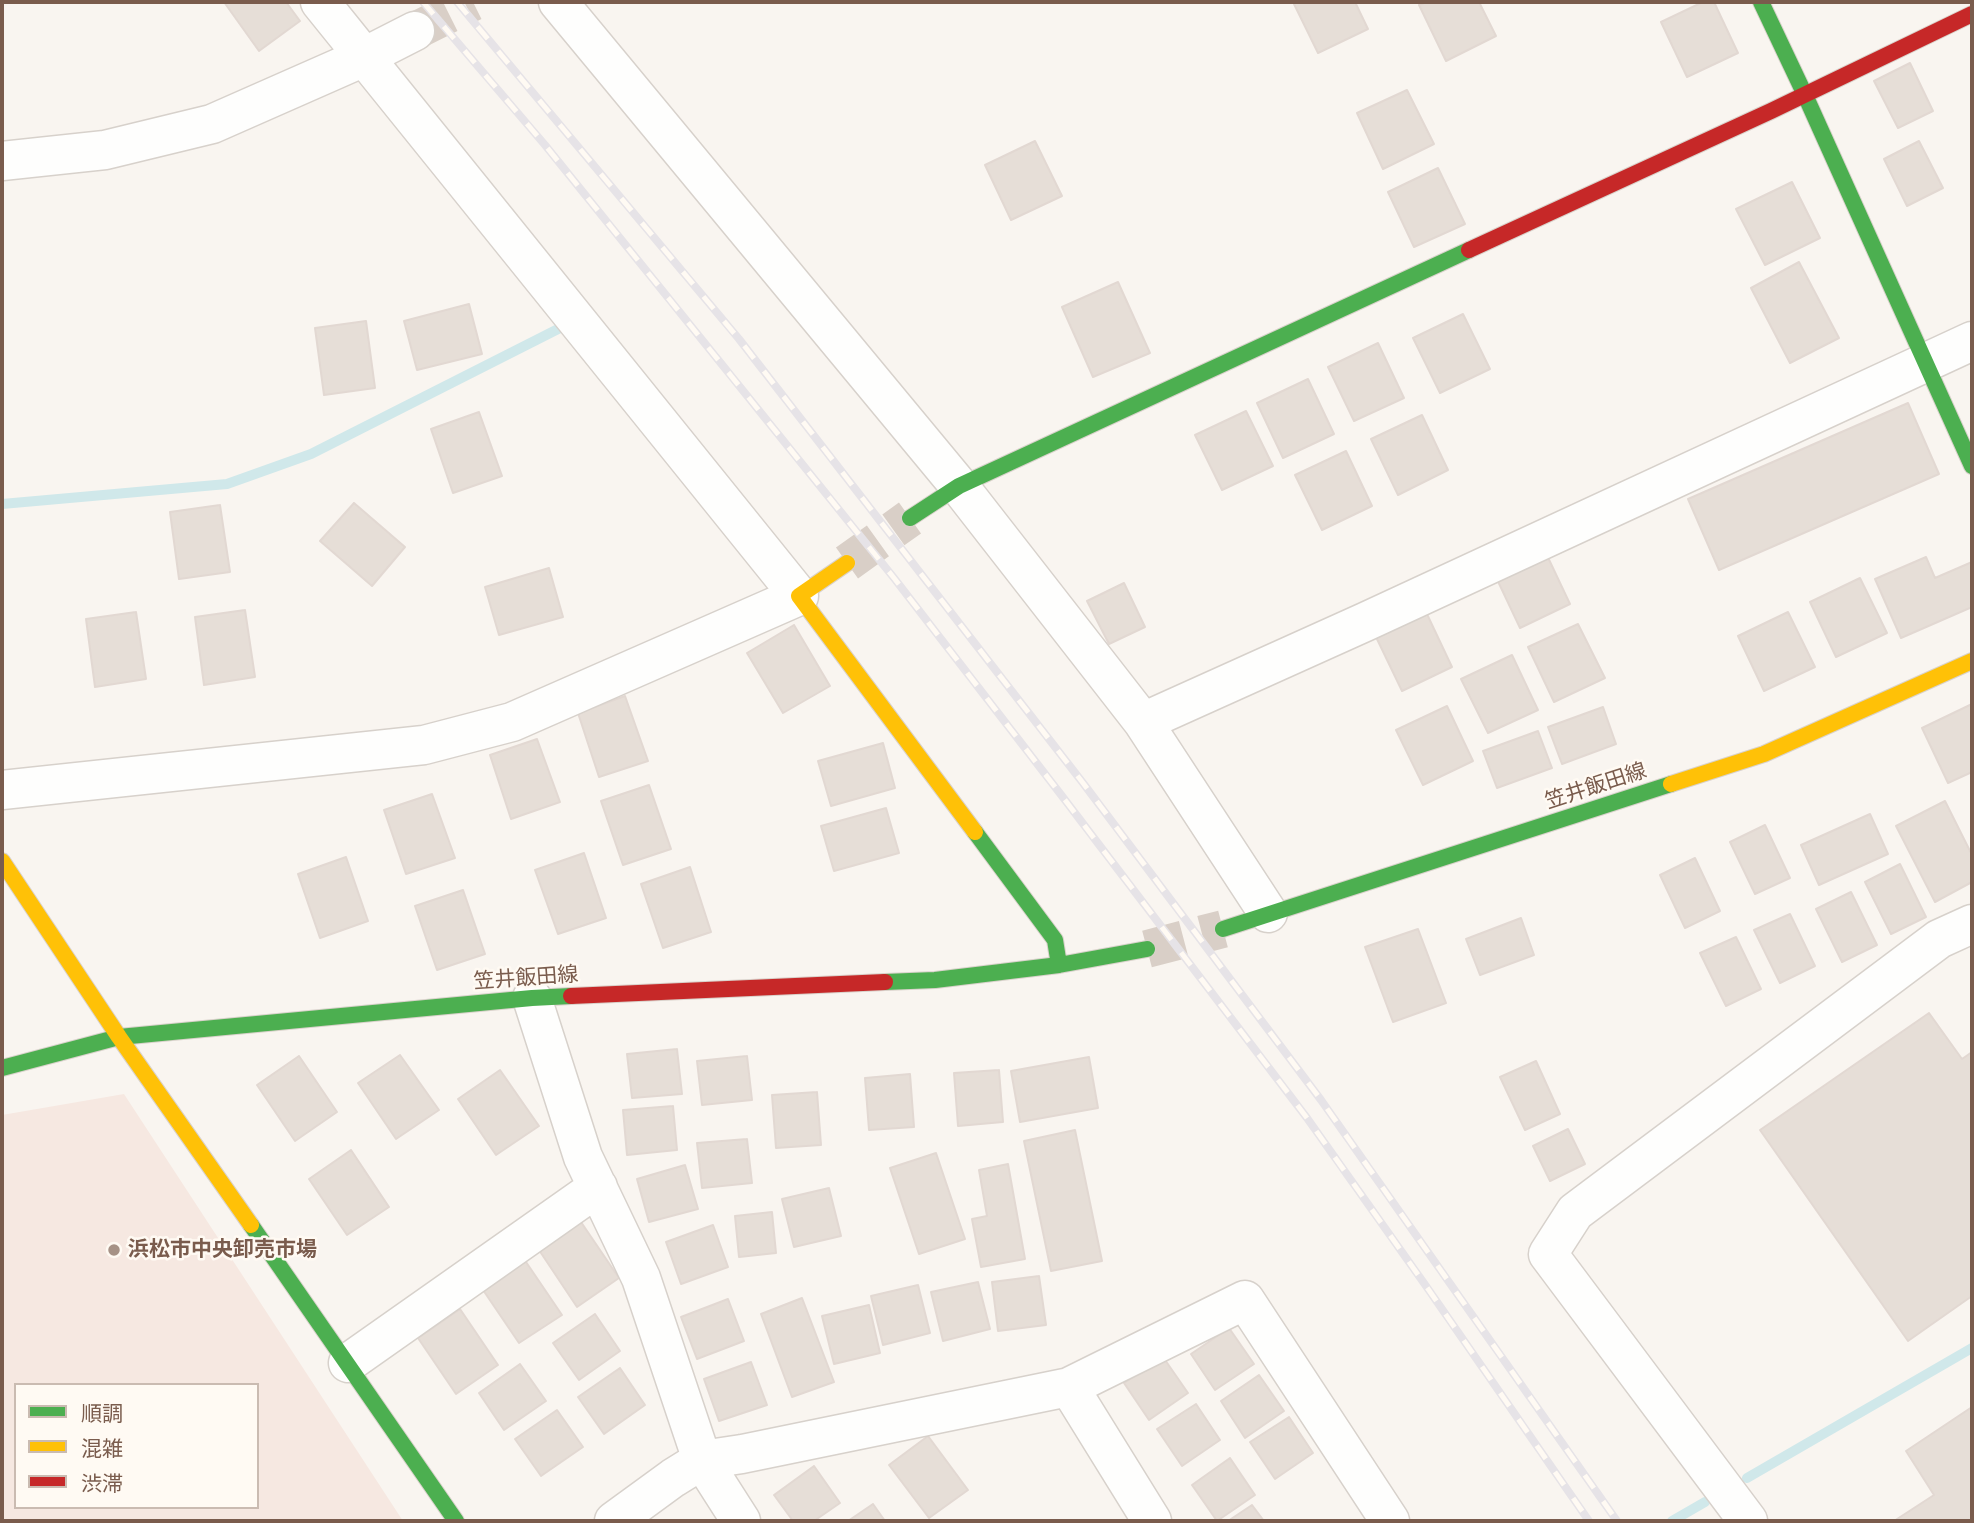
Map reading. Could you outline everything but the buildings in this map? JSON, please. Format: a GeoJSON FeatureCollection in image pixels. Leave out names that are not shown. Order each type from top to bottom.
{"type":"FeatureCollection","features":[{"type":"Feature","properties":{"kind":"street"},"geometry":{"type":"LineString","coordinates":[[320,2],[799,596],[1055,940],[1059,965]]}},
{"type":"Feature","properties":{"kind":"street"},"geometry":{"type":"LineString","coordinates":[[558,2],[959,486],[1143,722],[1268,913]]}},
{"type":"Feature","properties":{"kind":"street"},"geometry":{"type":"LineString","coordinates":[[1761,2],[1972,466]]}},
{"type":"Feature","properties":{"kind":"street"},"geometry":{"type":"LineString","coordinates":[[910,518],[959,486],[1805,95],[1972,14]]}},
{"type":"Feature","properties":{"kind":"street"},"geometry":{"type":"LineString","coordinates":[[2,161],[105,150],[212,124],[364,57],[415,31]]}},
{"type":"Feature","properties":{"kind":"street"},"geometry":{"type":"LineString","coordinates":[[1143,722],[1972,341]]}},
{"type":"Feature","properties":{"kind":"street"},"geometry":{"type":"LineString","coordinates":[[2,790],[424,745],[512,722],[799,596],[847,563]]}},
{"type":"Feature","properties":{"kind":"street","name":"笠井飯田線"},"geometry":{"type":"LineString","coordinates":[[1223,929],[1764,754],[1972,661]]}},
{"type":"Feature","properties":{"kind":"street"},"geometry":{"type":"LineString","coordinates":[[2,861],[120,1037],[456,1521]]}},
{"type":"Feature","properties":{"kind":"street"},"geometry":{"type":"LineString","coordinates":[[1748,1521],[1548,1254],[1575,1212],[1939,939],[1972,924]]}},
{"type":"Feature","properties":{"kind":"street","name":"笠井飯田線"},"geometry":{"type":"LineString","coordinates":[[2,1069],[120,1037],[532,998],[935,980],[1059,965],[1147,948]]}},
{"type":"Feature","properties":{"kind":"street"},"geometry":{"type":"LineString","coordinates":[[532,998],[583,1157],[641,1278],[702,1460],[741,1521]]}},
{"type":"Feature","properties":{"kind":"street"},"geometry":{"type":"LineString","coordinates":[[348,1363],[598,1187]]}},
{"type":"Feature","properties":{"kind":"street"},"geometry":{"type":"LineString","coordinates":[[614,1521],[702,1460],[1069,1387],[1245,1300],[1390,1521]]}},
{"type":"Feature","properties":{"kind":"street"},"geometry":{"type":"LineString","coordinates":[[1069,1387],[1152,1521]]}},
{"type":"Feature","properties":{"kind":"shaded area","name":"浜松市中央卸売市場"},"geometry":{"type":"Polygon","coordinates":[[[124,1094],[403,1521],[2,1521],[2,1115],[124,1094]]]}},
{"type":"Feature","properties":{"kind":"waterway"},"geometry":{"type":"LineString","coordinates":[[2,504],[227,484],[311,454],[564,326]]}},
{"type":"Feature","properties":{"kind":"waterway"},"geometry":{"type":"LineString","coordinates":[[1747,1478],[1972,1348]]}},
{"type":"Feature","properties":{"kind":"waterway"},"geometry":{"type":"LineString","coordinates":[[1672,1521],[1705,1502]]}},
{"type":"Feature","properties":{"kind":"tunnel"},"geometry":{"type":"LineString","coordinates":[[415,31],[473,2]]}},
{"type":"Feature","properties":{"kind":"tunnel"},"geometry":{"type":"LineString","coordinates":[[847,563],[910,518]]}},
{"type":"Feature","properties":{"kind":"tunnel"},"geometry":{"type":"LineString","coordinates":[[1147,949],[1223,929]]}},
{"type":"Feature","properties":{"kind":"railway"},"geometry":{"type":"LineString","coordinates":[[423,2],[545,145],[894,578],[1062,796],[1307,1118],[1589,1521]]}},
{"type":"Feature","properties":{"kind":"railway"},"geometry":{"type":"LineString","coordinates":[[457,2],[739,339],[1083,783],[1321,1100],[1617,1521]]}},
{"type":"Feature","properties":{"kind":"traffic: fast"},"geometry":{"type":"LineString","coordinates":[[1761,2],[1972,466]]}},
{"type":"Feature","properties":{"kind":"traffic: fast"},"geometry":{"type":"LineString","coordinates":[[910,518],[959,486],[1469,250]]}},
{"type":"Feature","properties":{"kind":"traffic: fast"},"geometry":{"type":"LineString","coordinates":[[1223,929],[1671,784]]}},
{"type":"Feature","properties":{"kind":"traffic: fast"},"geometry":{"type":"LineString","coordinates":[[975,832],[1055,940],[1059,965]]}},
{"type":"Feature","properties":{"kind":"traffic: fast"},"geometry":{"type":"LineString","coordinates":[[885,982],[935,980],[1059,965],[1147,949]]}},
{"type":"Feature","properties":{"kind":"traffic: fast"},"geometry":{"type":"LineString","coordinates":[[2,1068],[119,1037],[571,996]]}},
{"type":"Feature","properties":{"kind":"traffic: fast"},"geometry":{"type":"LineString","coordinates":[[251,1225],[456,1521]]}},
{"type":"Feature","properties":{"kind":"traffic: slow"},"geometry":{"type":"LineString","coordinates":[[847,563],[799,596],[975,832]]}},
{"type":"Feature","properties":{"kind":"traffic: slow"},"geometry":{"type":"LineString","coordinates":[[1671,784],[1764,754],[1972,661]]}},
{"type":"Feature","properties":{"kind":"traffic: slow"},"geometry":{"type":"LineString","coordinates":[[2,861],[119,1037],[251,1225]]}},
{"type":"Feature","properties":{"kind":"traffic: jam"},"geometry":{"type":"LineString","coordinates":[[1469,250],[1771,111],[1972,14]]}},
{"type":"Feature","properties":{"kind":"traffic: jam"},"geometry":{"type":"LineString","coordinates":[[571,996],[885,982]]}},
{"type":"Feature","properties":{"kind":"place","name":"浜松市中央卸売市場"},"geometry":{"type":"Point","coordinates":[114,1250]}}]}
